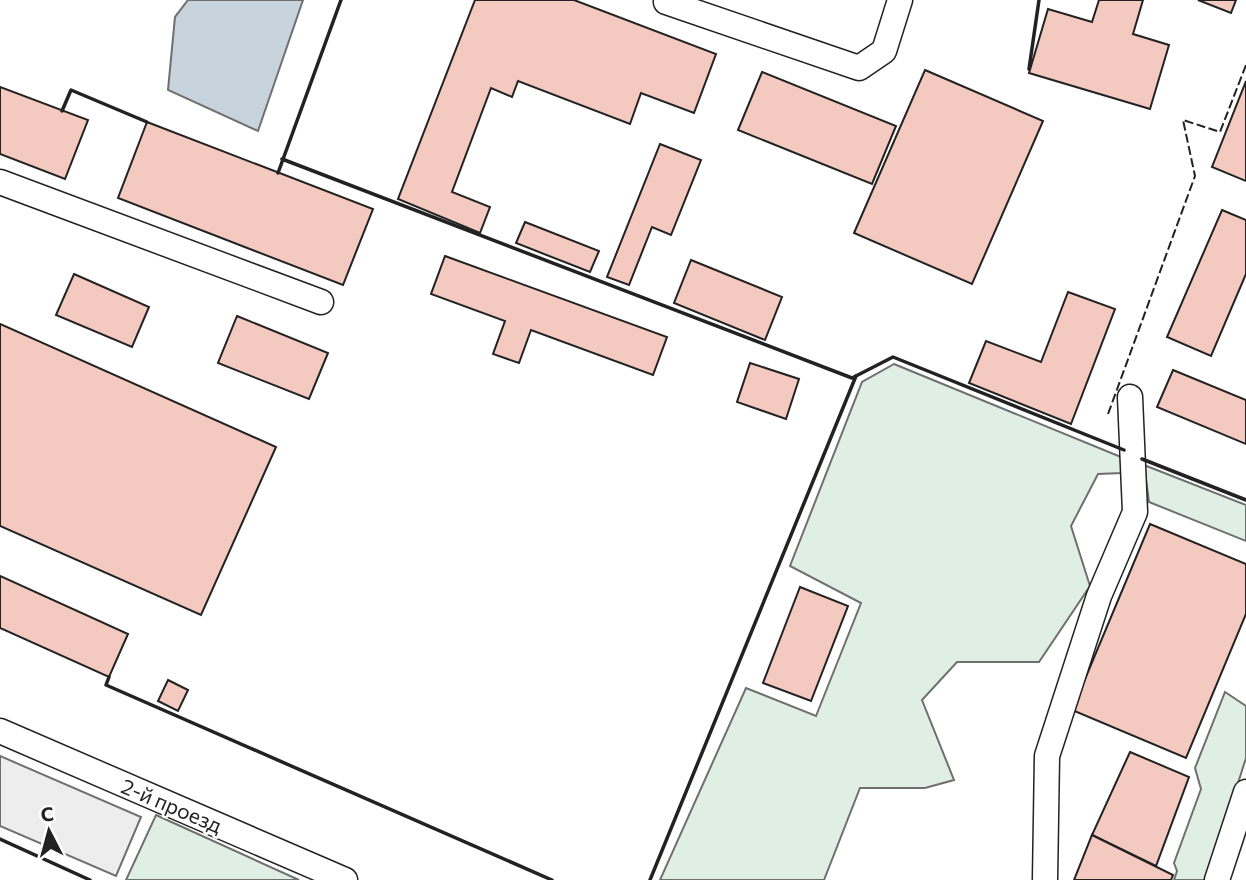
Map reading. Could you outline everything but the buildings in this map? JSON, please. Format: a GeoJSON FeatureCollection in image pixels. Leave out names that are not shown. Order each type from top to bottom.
{"type":"FeatureCollection","features":[{"type":"Feature","properties":{"kind":"street"},"geometry":{"type":"LineString","coordinates":[[667,0],[666,2],[859,68],[884,51],[900,0]]}},
{"type":"Feature","properties":{"kind":"street"},"geometry":{"type":"LineString","coordinates":[[0,182],[321,302]]}},
{"type":"Feature","properties":{"kind":"street"},"geometry":{"type":"LineString","coordinates":[[1045,880],[1047,756],[1099,596],[1135,512],[1130,397]]}},
{"type":"Feature","properties":{"kind":"street","name":"2-й проезд"},"geometry":{"type":"LineString","coordinates":[[0,731],[318,875],[345,880]]}},
{"type":"Feature","properties":{"kind":"street"},"geometry":{"type":"LineString","coordinates":[[1217,880],[1246,792]]}},
{"type":"Feature","properties":{"kind":"green space"},"geometry":{"type":"Polygon","coordinates":[[[894,364],[1121,457],[1122,473],[1098,474],[1071,526],[1090,586],[1039,662],[957,662],[922,700],[954,780],[925,788],[860,788],[824,880],[660,880],[746,688],[816,716],[861,603],[790,566],[862,382],[894,364]]]}},
{"type":"Feature","properties":{"kind":"green space"},"geometry":{"type":"Polygon","coordinates":[[[1144,465],[1246,505],[1246,541],[1149,502],[1144,465]]]}},
{"type":"Feature","properties":{"kind":"green space"},"geometry":{"type":"Polygon","coordinates":[[[1225,692],[1246,706],[1246,758],[1207,880],[1174,880],[1177,871],[1174,863],[1201,789],[1195,768],[1225,692]]]}},
{"type":"Feature","properties":{"kind":"green space"},"geometry":{"type":"Polygon","coordinates":[[[156,815],[299,880],[126,880],[156,815]]]}},
{"type":"Feature","properties":{"kind":"shaded area"},"geometry":{"type":"Polygon","coordinates":[[[188,0],[303,0],[258,131],[168,90],[175,17],[188,0]]]}},
{"type":"Feature","properties":{"kind":"shaded area"},"geometry":{"type":"Polygon","coordinates":[[[0,756],[141,817],[116,876],[0,826],[0,756]]]}},
{"type":"Feature","properties":{"kind":"fence"},"geometry":{"type":"LineString","coordinates":[[1108,414],[1195,176],[1183,120],[1220,132],[1246,65]]}},
{"type":"Feature","properties":{"kind":"wall"},"geometry":{"type":"LineString","coordinates":[[278,173],[341,0]]}},
{"type":"Feature","properties":{"kind":"wall"},"geometry":{"type":"LineString","coordinates":[[1029,69],[1039,0]]}},
{"type":"Feature","properties":{"kind":"wall"},"geometry":{"type":"LineString","coordinates":[[62,111],[71,90],[147,122]]}},
{"type":"Feature","properties":{"kind":"wall"},"geometry":{"type":"LineString","coordinates":[[282,159],[852,378],[893,357],[1124,450]]}},
{"type":"Feature","properties":{"kind":"wall"},"geometry":{"type":"LineString","coordinates":[[650,880],[856,376]]}},
{"type":"Feature","properties":{"kind":"wall"},"geometry":{"type":"LineString","coordinates":[[1142,459],[1246,500]]}},
{"type":"Feature","properties":{"kind":"wall"},"geometry":{"type":"LineString","coordinates":[[109,677],[106,685],[552,880]]}},
{"type":"Feature","properties":{"kind":"wall"},"geometry":{"type":"LineString","coordinates":[[0,839],[90,880]]}}]}
